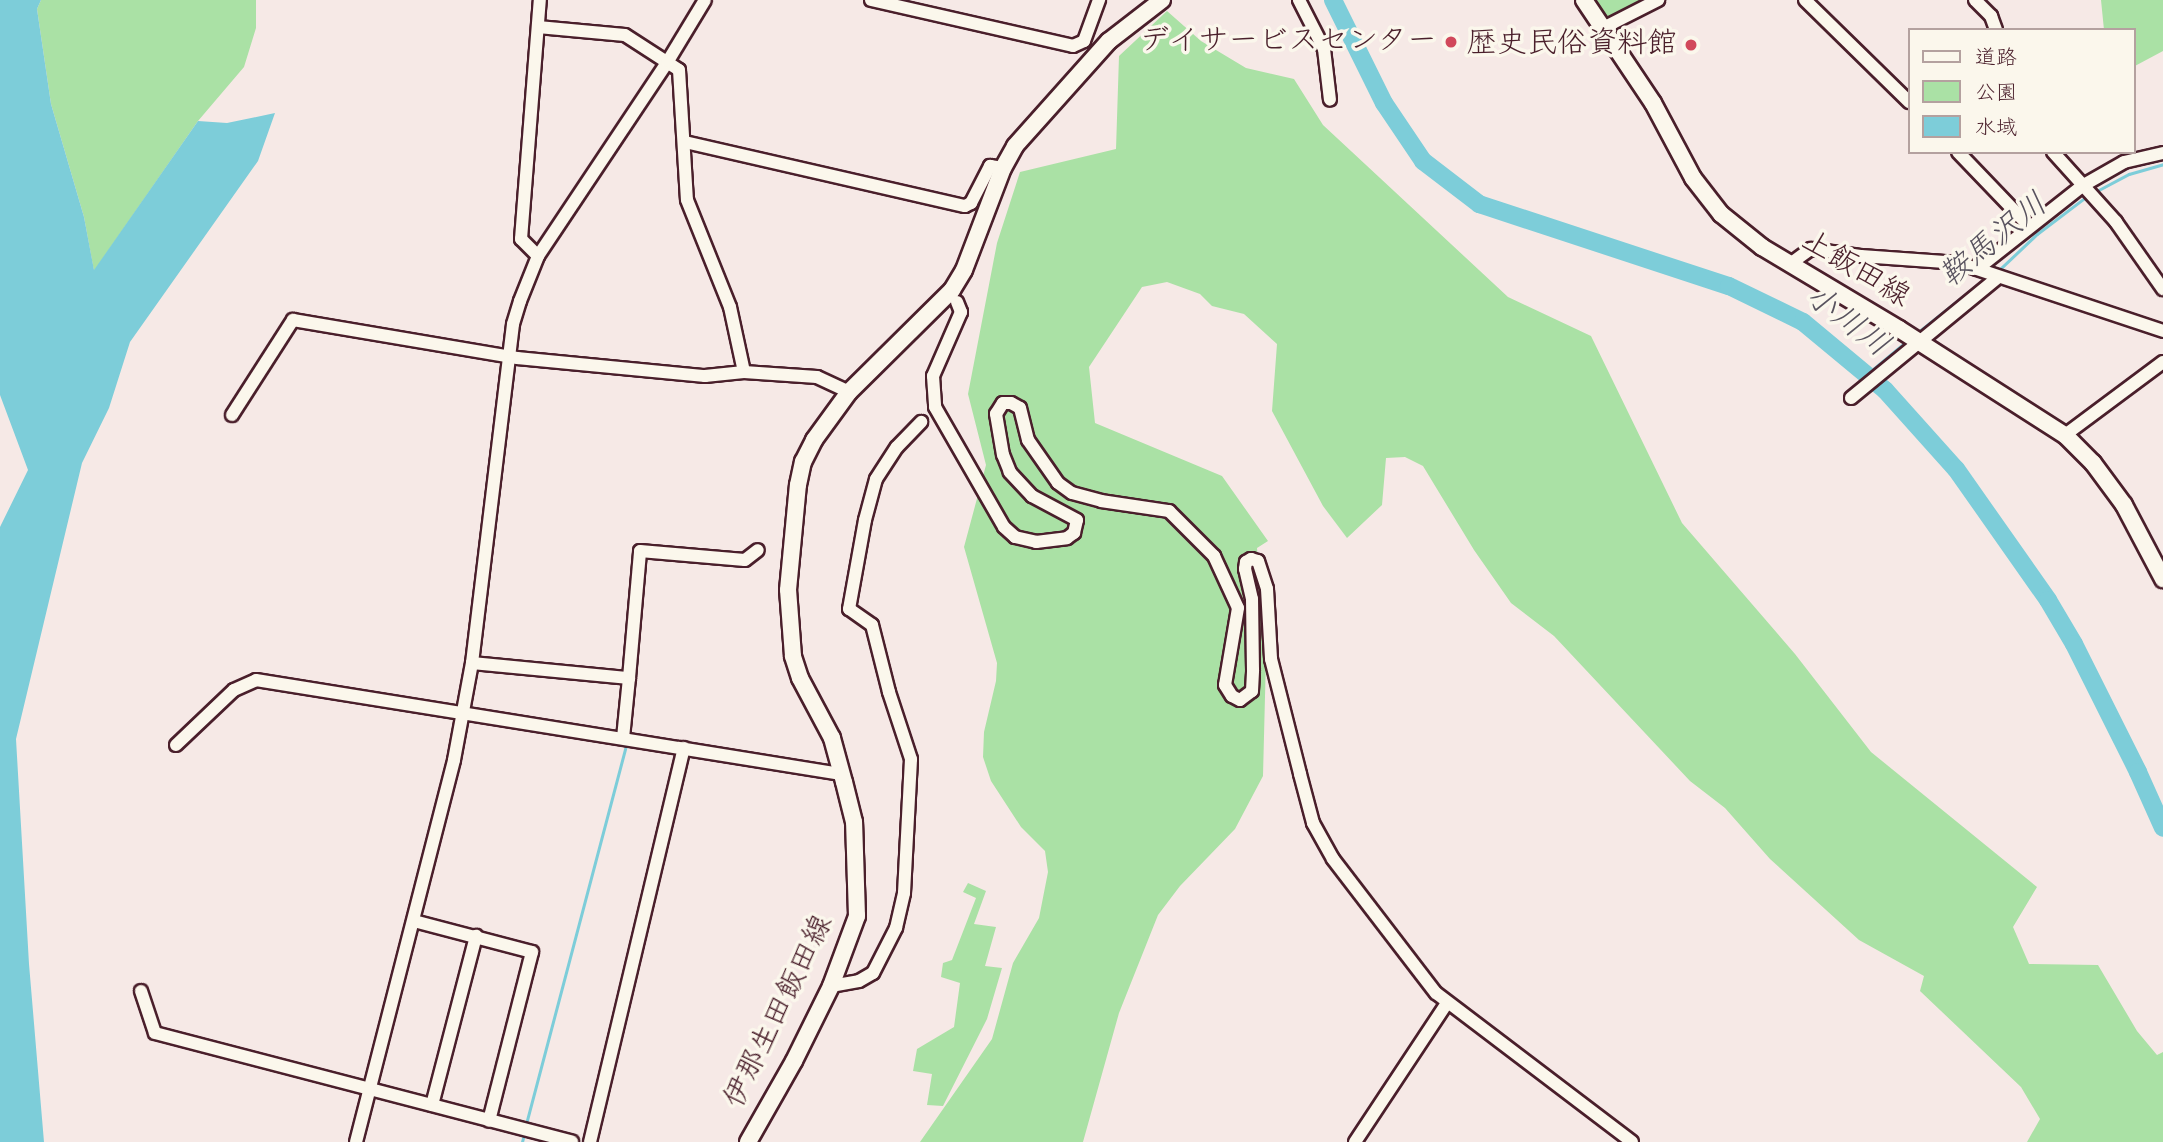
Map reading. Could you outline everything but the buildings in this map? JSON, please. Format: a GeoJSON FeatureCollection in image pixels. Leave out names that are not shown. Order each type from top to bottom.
{"type":"FeatureCollection","features":[{"type":"Feature","properties":{"kind":"main road","name":"伊那生田飯田線"},"geometry":{"type":"LineString","coordinates":[[749,1141],[794,1061],[831,986],[857,916],[854,822],[832,738],[800,678],[793,656],[788,590],[798,485],[803,462],[814,440],[849,392],[952,290],[964,270],[1003,168],[1031,127],[1109,41],[1162,0]]}},
{"type":"Feature","properties":{"kind":"main road","name":"上飯田線"},"geometry":{"type":"LineString","coordinates":[[1584,0],[1653,103],[1708,199],[1741,233],[1899,329],[2065,435],[2093,463],[2124,505],[2163,579]]}},
{"type":"Feature","properties":{"kind":"street"},"geometry":{"type":"LineString","coordinates":[[538,256],[521,239],[540,0]]}},
{"type":"Feature","properties":{"kind":"street"},"geometry":{"type":"LineString","coordinates":[[356,1142],[414,921],[464,711],[513,324],[538,256],[668,61],[705,0]]}},
{"type":"Feature","properties":{"kind":"street"},"geometry":{"type":"LineString","coordinates":[[870,0],[1073,46],[1084,41],[1099,0]]}},
{"type":"Feature","properties":{"kind":"street"},"geometry":{"type":"LineString","coordinates":[[1299,0],[1324,48],[1330,100]]}},
{"type":"Feature","properties":{"kind":"street"},"geometry":{"type":"LineString","coordinates":[[1603,28],[1658,0]]}},
{"type":"Feature","properties":{"kind":"street"},"geometry":{"type":"LineString","coordinates":[[1805,0],[1908,101]]}},
{"type":"Feature","properties":{"kind":"street"},"geometry":{"type":"LineString","coordinates":[[1975,0],[1992,16],[1995,28]]}},
{"type":"Feature","properties":{"kind":"street"},"geometry":{"type":"LineString","coordinates":[[538,27],[625,35],[679,70],[687,200],[730,307],[744,372]]}},
{"type":"Feature","properties":{"kind":"street"},"geometry":{"type":"LineString","coordinates":[[685,142],[965,206],[971,203],[990,166],[1003,168]]}},
{"type":"Feature","properties":{"kind":"street"},"geometry":{"type":"LineString","coordinates":[[1977,269],[2029,226],[2087,192],[2124,162],[2163,153]]}},
{"type":"Feature","properties":{"kind":"street"},"geometry":{"type":"LineString","coordinates":[[1960,154],[2029,226]]}},
{"type":"Feature","properties":{"kind":"street"},"geometry":{"type":"LineString","coordinates":[[2055,154],[2116,222],[2163,289]]}},
{"type":"Feature","properties":{"kind":"street"},"geometry":{"type":"LineString","coordinates":[[1790,264],[1811,249],[1959,264],[2163,331]]}},
{"type":"Feature","properties":{"kind":"street"},"geometry":{"type":"LineString","coordinates":[[1852,396],[1997,278]]}},
{"type":"Feature","properties":{"kind":"street"},"geometry":{"type":"LineString","coordinates":[[957,302],[961,312],[933,376],[935,407],[990,506],[1015,537],[1036,542],[1067,538],[1074,533],[1077,520],[1032,495],[1010,472],[997,432],[996,414],[1003,403],[1020,408],[1028,440],[1058,483],[1072,493],[1101,501],[1169,510],[1214,556],[1237,608],[1226,685],[1232,696],[1240,700],[1252,691],[1254,670],[1252,599],[1245,569],[1246,562],[1251,559],[1258,561],[1267,589],[1271,659],[1313,823],[1333,859],[1436,993],[1632,1142]]}},
{"type":"Feature","properties":{"kind":"street"},"geometry":{"type":"LineString","coordinates":[[232,415],[293,320],[509,356],[705,376],[744,372],[817,377],[849,392]]}},
{"type":"Feature","properties":{"kind":"street"},"geometry":{"type":"LineString","coordinates":[[2065,435],[2163,362]]}},
{"type":"Feature","properties":{"kind":"street"},"geometry":{"type":"LineString","coordinates":[[831,986],[859,981],[873,973],[896,928],[904,893],[911,759],[889,692],[872,625],[849,609],[864,520],[876,479],[897,447],[921,422]]}},
{"type":"Feature","properties":{"kind":"street"},"geometry":{"type":"LineString","coordinates":[[623,738],[640,551],[745,560],[758,550]]}},
{"type":"Feature","properties":{"kind":"street"},"geometry":{"type":"LineString","coordinates":[[472,663],[629,678]]}},
{"type":"Feature","properties":{"kind":"street"},"geometry":{"type":"LineString","coordinates":[[176,746],[234,690],[256,680],[464,711],[841,774]]}},
{"type":"Feature","properties":{"kind":"street"},"geometry":{"type":"LineString","coordinates":[[590,1142],[684,748]]}},
{"type":"Feature","properties":{"kind":"street"},"geometry":{"type":"LineString","coordinates":[[414,921],[532,952],[489,1121]]}},
{"type":"Feature","properties":{"kind":"street"},"geometry":{"type":"LineString","coordinates":[[432,1105],[476,936]]}},
{"type":"Feature","properties":{"kind":"street"},"geometry":{"type":"LineString","coordinates":[[141,991],[155,1033],[572,1142]]}},
{"type":"Feature","properties":{"kind":"street"},"geometry":{"type":"LineString","coordinates":[[1354,1142],[1447,1003]]}},
{"type":"Feature","properties":{"kind":"green space"},"geometry":{"type":"Polygon","coordinates":[[[41,0],[256,0],[256,28],[244,67],[198,121],[94,271],[84,217],[51,104],[37,9],[41,0]]]}},
{"type":"Feature","properties":{"kind":"green space"},"geometry":{"type":"Polygon","coordinates":[[[1588,0],[1656,0],[1603,28],[1588,0]]]}},
{"type":"Feature","properties":{"kind":"green space"},"geometry":{"type":"Polygon","coordinates":[[[2101,0],[2163,0],[2163,51],[2135,66],[2135,28],[2104,28],[2101,0]]]}},
{"type":"Feature","properties":{"kind":"green space"},"geometry":{"type":"Polygon","coordinates":[[[1167,11],[1201,41],[1246,68],[1294,79],[1323,125],[1508,297],[1591,336],[1682,523],[1795,654],[1871,752],[2037,887],[2013,927],[2029,964],[2098,965],[2137,1031],[2157,1055],[2163,1052],[2163,1142],[2027,1142],[2040,1119],[2021,1087],[1920,991],[1924,976],[1859,940],[1770,859],[1725,808],[1690,781],[1554,636],[1511,603],[1474,550],[1423,466],[1405,457],[1386,458],[1382,505],[1347,538],[1323,506],[1272,411],[1277,344],[1244,314],[1212,306],[1200,294],[1167,282],[1142,287],[1089,367],[1095,423],[1222,476],[1268,541],[1257,548],[1266,657],[1263,776],[1235,829],[1180,886],[1158,915],[1119,1013],[1083,1142],[920,1142],[992,1039],[1013,963],[1039,918],[1048,872],[1045,851],[1021,827],[991,781],[983,757],[984,732],[996,681],[997,663],[964,547],[986,465],[968,394],[997,243],[1020,172],[1116,149],[1119,56],[1167,11]]]}},
{"type":"Feature","properties":{"kind":"green space"},"geometry":{"type":"Polygon","coordinates":[[[968,883],[986,891],[974,924],[996,927],[985,966],[1002,968],[987,1019],[943,1106],[927,1105],[932,1074],[913,1071],[917,1049],[954,1027],[960,983],[941,977],[943,963],[952,960],[976,898],[963,892],[968,883]]]}},
{"type":"Feature","properties":{"kind":"water"},"geometry":{"type":"Polygon","coordinates":[[[0,0],[41,0],[37,9],[51,104],[84,217],[94,270],[198,121],[227,123],[275,113],[258,161],[130,342],[109,408],[82,463],[16,739],[29,964],[44,1142],[0,1142],[0,527],[28,470],[0,395],[0,0]]]}},
{"type":"Feature","properties":{"kind":"waterway","name":"小川川"},"geometry":{"type":"LineString","coordinates":[[1333,0],[1384,103],[1423,161],[1479,204],[1729,286],[1803,322],[1885,390],[1956,469],[2048,600],[2074,644],[2163,828]]}},
{"type":"Feature","properties":{"kind":"waterway","name":"鞍馬沢川"},"geometry":{"type":"LineString","coordinates":[[2095,192],[2129,174],[2163,164]]}},
{"type":"Feature","properties":{"kind":"waterway","name":"鞍馬沢川"},"geometry":{"type":"LineString","coordinates":[[1998,271],[2037,234],[2086,197]]}},
{"type":"Feature","properties":{"kind":"waterway","name":"鞍馬沢川"},"geometry":{"type":"LineString","coordinates":[[1917,333],[1986,278]]}},
{"type":"Feature","properties":{"kind":"waterway","name":"鞍馬沢川"},"geometry":{"type":"LineString","coordinates":[[1866,375],[1907,341]]}},
{"type":"Feature","properties":{"kind":"waterway"},"geometry":{"type":"LineString","coordinates":[[526,1124],[626,745]]}},
{"type":"Feature","properties":{"kind":"waterway"},"geometry":{"type":"LineString","coordinates":[[522,1142],[524,1134]]}},
{"type":"Feature","properties":{"kind":"place","name":"デイサービスセンター"},"geometry":{"type":"Point","coordinates":[1451,42]}},
{"type":"Feature","properties":{"kind":"place","name":"歴史民俗資料館"},"geometry":{"type":"Point","coordinates":[1691,45]}}]}
